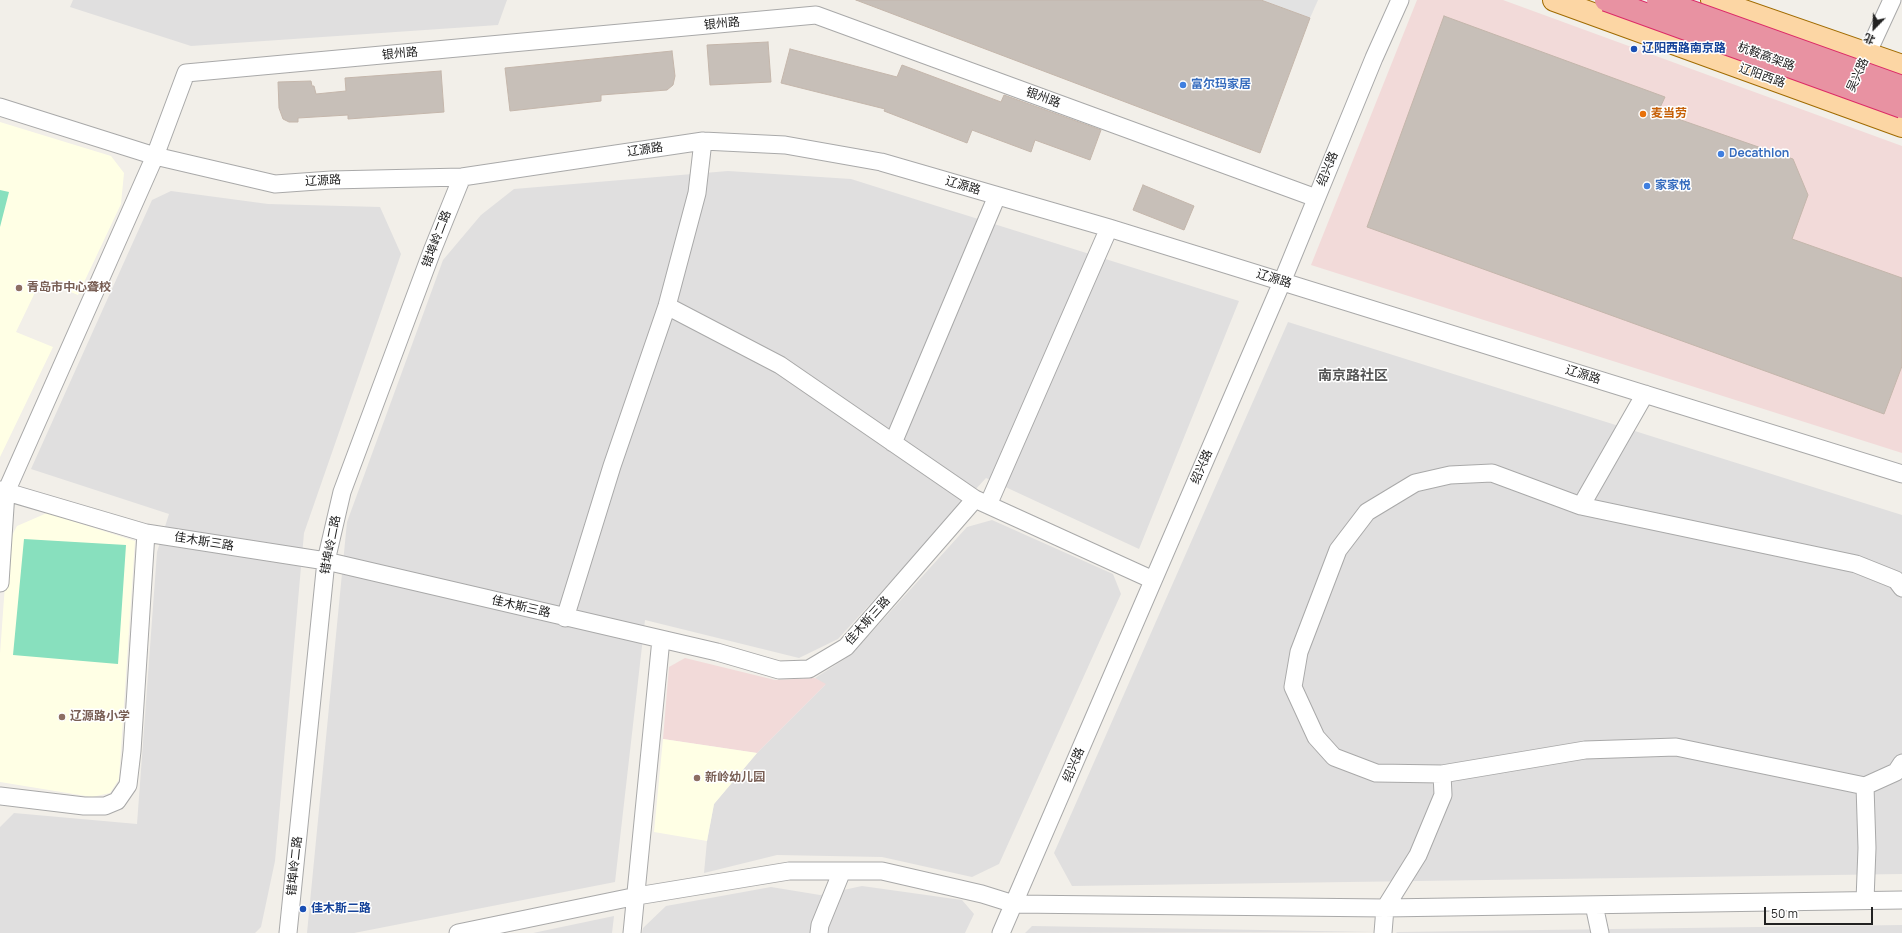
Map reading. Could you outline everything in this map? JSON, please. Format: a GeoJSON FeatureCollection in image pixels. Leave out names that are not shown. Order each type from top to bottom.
{"type":"FeatureCollection","features":[{"type":"Feature","properties":{"kind":"highway","name":"杭鞍高架路"},"geometry":{"type":"LineString","coordinates":[[1606,0],[1902,107]]}},
{"type":"Feature","properties":{"kind":"highway","name":"杭鞍高架路"},"geometry":{"type":"LineString","coordinates":[[1658,0],[1902,87]]}},
{"type":"Feature","properties":{"kind":"main road","name":"辽阳西路"},"geometry":{"type":"LineString","coordinates":[[1554,0],[1902,126]]}},
{"type":"Feature","properties":{"kind":"main road"},"geometry":{"type":"LineString","coordinates":[[1712,0],[1902,66]]}},
{"type":"Feature","properties":{"kind":"street","name":"绍兴路"},"geometry":{"type":"LineString","coordinates":[[1001,933],[1282,282],[1374,58],[1400,0]]}},
{"type":"Feature","properties":{"kind":"street","name":"吴兴路"},"geometry":{"type":"LineString","coordinates":[[1844,106],[1892,0]]}},
{"type":"Feature","properties":{"kind":"street","name":"银州路"},"geometry":{"type":"LineString","coordinates":[[155,156],[186,73],[816,15],[1316,198]]}},
{"type":"Feature","properties":{"kind":"street","name":"辽源路"},"geometry":{"type":"LineString","coordinates":[[0,107],[155,156],[275,184],[331,180],[462,176],[702,141],[785,145],[881,162],[1109,228],[1902,474]]}},
{"type":"Feature","properties":{"kind":"street"},"geometry":{"type":"LineString","coordinates":[[565,618],[612,466],[667,306],[696,193],[702,141]]}},
{"type":"Feature","properties":{"kind":"street"},"geometry":{"type":"LineString","coordinates":[[0,583],[3,491],[155,156]]}},
{"type":"Feature","properties":{"kind":"street","name":"错埠岭二路"},"geometry":{"type":"LineString","coordinates":[[288,933],[326,561],[342,492],[432,251],[462,176]]}},
{"type":"Feature","properties":{"kind":"street"},"geometry":{"type":"LineString","coordinates":[[893,443],[997,196]]}},
{"type":"Feature","properties":{"kind":"street","name":"佳木斯三路"},"geometry":{"type":"LineString","coordinates":[[3,491],[146,533],[326,561],[565,618],[716,652],[779,670],[809,669],[846,647],[981,502],[1109,228]]}},
{"type":"Feature","properties":{"kind":"street"},"geometry":{"type":"LineString","coordinates":[[667,306],[780,365],[981,502],[1153,580]]}},
{"type":"Feature","properties":{"kind":"street"},"geometry":{"type":"LineString","coordinates":[[1581,506],[1645,394]]}},
{"type":"Feature","properties":{"kind":"street"},"geometry":{"type":"LineString","coordinates":[[1902,588],[1896,580],[1856,564],[1581,506],[1492,473],[1450,475],[1415,483],[1367,512],[1338,550],[1299,652],[1293,687],[1316,737],[1334,757],[1376,773],[1442,774],[1585,750],[1676,747],[1865,786],[1896,772],[1902,763]]}},
{"type":"Feature","properties":{"kind":"street"},"geometry":{"type":"LineString","coordinates":[[0,796],[84,806],[105,806],[117,801],[128,785],[132,751],[146,533]]}},
{"type":"Feature","properties":{"kind":"street"},"geometry":{"type":"LineString","coordinates":[[632,933],[637,896],[661,639]]}},
{"type":"Feature","properties":{"kind":"street"},"geometry":{"type":"LineString","coordinates":[[1384,933],[1385,908],[1418,855],[1443,795],[1442,774]]}},
{"type":"Feature","properties":{"kind":"street"},"geometry":{"type":"LineString","coordinates":[[1865,786],[1867,848],[1865,900]]}},
{"type":"Feature","properties":{"kind":"street"},"geometry":{"type":"LineString","coordinates":[[458,933],[637,896],[789,871],[882,871],[982,894],[1014,904],[1385,908],[1902,900]]}},
{"type":"Feature","properties":{"kind":"street"},"geometry":{"type":"LineString","coordinates":[[819,933],[820,925],[842,871]]}},
{"type":"Feature","properties":{"kind":"street"},"geometry":{"type":"LineString","coordinates":[[1594,904],[1600,933]]}},
{"type":"Feature","properties":{"kind":"shaded area"},"geometry":{"type":"Polygon","coordinates":[[[73,0],[507,0],[498,25],[191,46],[70,7],[73,0]]]}},
{"type":"Feature","properties":{"kind":"shaded area"},"geometry":{"type":"Polygon","coordinates":[[[1261,0],[1318,0],[1310,18],[1261,0]]]}},
{"type":"Feature","properties":{"kind":"shaded area"},"geometry":{"type":"Polygon","coordinates":[[[1417,0],[1503,0],[1902,146],[1902,453],[1311,265],[1417,0]]]}},
{"type":"Feature","properties":{"kind":"shaded area","name":"青岛市中心聋校"},"geometry":{"type":"Polygon","coordinates":[[[0,122],[111,156],[124,173],[121,204],[78,295],[41,280],[16,332],[53,347],[0,457],[0,122]]]}},
{"type":"Feature","properties":{"kind":"shaded area"},"geometry":{"type":"Polygon","coordinates":[[[728,171],[851,179],[1239,301],[1139,549],[986,478],[838,639],[799,658],[645,620],[615,882],[354,933],[307,933],[347,522],[443,260],[481,215],[514,189],[728,171]]]}},
{"type":"Feature","properties":{"kind":"shaded area"},"geometry":{"type":"Polygon","coordinates":[[[171,191],[268,204],[380,207],[401,254],[304,533],[275,861],[261,927],[255,933],[0,933],[0,827],[14,813],[137,824],[157,552],[169,514],[31,469],[152,200],[171,191]]]}},
{"type":"Feature","properties":{"kind":"shaded area"},"geometry":{"type":"Polygon","coordinates":[[[1288,322],[1902,515],[1902,874],[1072,886],[1054,853],[1288,322]]]}},
{"type":"Feature","properties":{"kind":"shaded area","name":"辽源路小学"},"geometry":{"type":"Polygon","coordinates":[[[47,513],[135,541],[119,779],[110,793],[92,797],[0,782],[0,654],[8,543],[17,526],[47,513]]]}},
{"type":"Feature","properties":{"kind":"shaded area"},"geometry":{"type":"Polygon","coordinates":[[[992,520],[1113,574],[1121,594],[999,864],[972,877],[882,857],[777,855],[704,873],[707,841],[714,804],[757,753],[825,685],[815,678],[851,655],[967,527],[992,520]]]}},
{"type":"Feature","properties":{"kind":"shaded area"},"geometry":{"type":"Polygon","coordinates":[[[685,658],[775,680],[815,678],[826,684],[757,753],[663,739],[669,667],[685,658]]]}},
{"type":"Feature","properties":{"kind":"shaded area","name":"新岭幼儿园"},"geometry":{"type":"Polygon","coordinates":[[[663,739],[757,753],[714,804],[707,841],[654,832],[663,739]]]}},
{"type":"Feature","properties":{"kind":"shaded area"},"geometry":{"type":"Polygon","coordinates":[[[862,886],[962,900],[974,914],[965,933],[642,933],[643,928],[666,906],[771,887],[820,895],[862,886]]]}},
{"type":"Feature","properties":{"kind":"shaded area"},"geometry":{"type":"Polygon","coordinates":[[[614,916],[612,933],[533,933],[614,916]]]}},
{"type":"Feature","properties":{"kind":"shaded area"},"geometry":{"type":"Polygon","coordinates":[[[1902,925],[1902,933],[1396,933],[1397,932],[1902,925]]]}},
{"type":"Feature","properties":{"kind":"shaded area"},"geometry":{"type":"Polygon","coordinates":[[[1032,926],[1375,932],[1025,933],[1032,926]]]}},
{"type":"Feature","properties":{"kind":"green space"},"geometry":{"type":"Polygon","coordinates":[[[0,190],[9,192],[0,227],[0,190]]]}},
{"type":"Feature","properties":{"kind":"green space"},"geometry":{"type":"Polygon","coordinates":[[[24,539],[126,545],[118,664],[13,655],[24,539]]]}},
{"type":"Feature","properties":{"kind":"building","name":"富尔玛家居"},"geometry":{"type":"Polygon","coordinates":[[[856,0],[1261,0],[1310,18],[1260,153],[856,0]]]}},
{"type":"Feature","properties":{"kind":"building"},"geometry":{"type":"Polygon","coordinates":[[[1444,16],[1665,97],[1658,112],[1793,159],[1808,195],[1792,239],[1902,278],[1902,366],[1884,414],[1367,227],[1444,16]]]}},
{"type":"Feature","properties":{"kind":"building"},"geometry":{"type":"Polygon","coordinates":[[[768,42],[771,82],[710,85],[707,45],[768,42]]]}},
{"type":"Feature","properties":{"kind":"building"},"geometry":{"type":"Polygon","coordinates":[[[790,49],[897,77],[902,65],[1001,102],[1004,95],[1101,130],[1090,160],[1035,140],[1031,152],[972,130],[967,143],[884,111],[885,109],[781,83],[790,49]]]}},
{"type":"Feature","properties":{"kind":"building"},"geometry":{"type":"Polygon","coordinates":[[[672,51],[675,76],[673,85],[667,90],[601,95],[601,101],[510,111],[505,68],[672,51]]]}},
{"type":"Feature","properties":{"kind":"building"},"geometry":{"type":"Polygon","coordinates":[[[441,71],[444,112],[348,119],[348,115],[298,118],[298,122],[289,122],[283,119],[279,108],[278,82],[311,81],[316,94],[346,91],[345,78],[441,71]]]}},
{"type":"Feature","properties":{"kind":"building"},"geometry":{"type":"Polygon","coordinates":[[[1143,185],[1194,206],[1184,230],[1133,210],[1143,185]]]}},
{"type":"Feature","properties":{"kind":"place","name":"辽阳西路南京路"},"geometry":{"type":"Point","coordinates":[1634,49]}},
{"type":"Feature","properties":{"kind":"place","name":"富尔玛家居"},"geometry":{"type":"Point","coordinates":[1183,85]}},
{"type":"Feature","properties":{"kind":"place","name":"麦当劳"},"geometry":{"type":"Point","coordinates":[1643,114]}},
{"type":"Feature","properties":{"kind":"place","name":"Decathlon"},"geometry":{"type":"Point","coordinates":[1721,154]}},
{"type":"Feature","properties":{"kind":"place","name":"家家悦"},"geometry":{"type":"Point","coordinates":[1647,186]}},
{"type":"Feature","properties":{"kind":"place","name":"青岛市中心聋校"},"geometry":{"type":"Point","coordinates":[19,288]}},
{"type":"Feature","properties":{"kind":"place","name":"辽源路小学"},"geometry":{"type":"Point","coordinates":[62,717]}},
{"type":"Feature","properties":{"kind":"place","name":"新岭幼儿园"},"geometry":{"type":"Point","coordinates":[697,778]}},
{"type":"Feature","properties":{"kind":"place","name":"佳木斯二路"},"geometry":{"type":"Point","coordinates":[303,909]}},
{"type":"Feature","properties":{"kind":"district","name":"南京路社区"},"geometry":{"type":"Point","coordinates":[1353,376]}}]}
